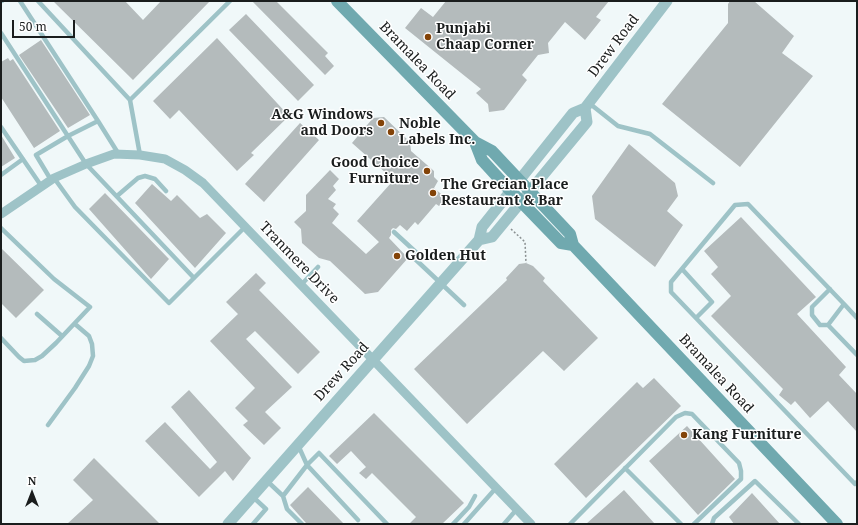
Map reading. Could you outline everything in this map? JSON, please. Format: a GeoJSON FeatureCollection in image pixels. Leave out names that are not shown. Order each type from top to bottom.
{"type":"FeatureCollection","features":[{"type":"Feature","properties":{"kind":"main road","name":"Bramalea Road"},"geometry":{"type":"LineString","coordinates":[[337,1],[475,142],[492,151],[520,180],[570,234],[573,245],[837,524]]}},
{"type":"Feature","properties":{"kind":"main road","name":"Bramalea Road"},"geometry":{"type":"LineString","coordinates":[[475,142],[482,160],[561,243],[573,245]]}},
{"type":"Feature","properties":{"kind":"street","name":"Drew Road"},"geometry":{"type":"LineString","coordinates":[[228,524],[479,240],[482,227],[573,113],[587,105],[667,1]]}},
{"type":"Feature","properties":{"kind":"street","name":"Drew Road"},"geometry":{"type":"LineString","coordinates":[[479,240],[492,237],[587,122],[587,105]]}},
{"type":"Feature","properties":{"kind":"street","name":"Tranmere Drive"},"geometry":{"type":"LineString","coordinates":[[1,214],[53,179],[86,164],[114,154],[140,155],[165,159],[185,170],[203,184],[531,524]]}},
{"type":"Feature","properties":{"kind":"lane"},"geometry":{"type":"LineString","coordinates":[[20,1],[118,154]]}},
{"type":"Feature","properties":{"kind":"lane"},"geometry":{"type":"LineString","coordinates":[[38,1],[130,100],[140,155]]}},
{"type":"Feature","properties":{"kind":"lane"},"geometry":{"type":"LineString","coordinates":[[130,100],[230,1]]}},
{"type":"Feature","properties":{"kind":"lane"},"geometry":{"type":"LineString","coordinates":[[1,33],[86,164],[194,278]]}},
{"type":"Feature","properties":{"kind":"lane"},"geometry":{"type":"LineString","coordinates":[[587,105],[618,126],[650,134],[713,183]]}},
{"type":"Feature","properties":{"kind":"lane"},"geometry":{"type":"LineString","coordinates":[[98,121],[68,136],[36,155],[75,207],[169,303],[245,227]]}},
{"type":"Feature","properties":{"kind":"lane"},"geometry":{"type":"LineString","coordinates":[[1,127],[42,187]]}},
{"type":"Feature","properties":{"kind":"lane"},"geometry":{"type":"LineString","coordinates":[[1,175],[23,159]]}},
{"type":"Feature","properties":{"kind":"lane"},"geometry":{"type":"LineString","coordinates":[[116,196],[138,178],[145,176],[155,179],[166,191]]}},
{"type":"Feature","properties":{"kind":"lane"},"geometry":{"type":"LineString","coordinates":[[857,318],[748,204],[734,205],[671,282],[671,292],[855,484],[857,482]]}},
{"type":"Feature","properties":{"kind":"lane"},"geometry":{"type":"LineString","coordinates":[[1,228],[54,279],[90,307],[42,356],[35,360],[24,361],[1,338]]}},
{"type":"Feature","properties":{"kind":"lane"},"geometry":{"type":"LineString","coordinates":[[394,232],[419,255]]}},
{"type":"Feature","properties":{"kind":"lane"},"geometry":{"type":"LineString","coordinates":[[415,259],[464,305]]}},
{"type":"Feature","properties":{"kind":"lane"},"geometry":{"type":"LineString","coordinates":[[301,285],[318,267]]}},
{"type":"Feature","properties":{"kind":"lane"},"geometry":{"type":"LineString","coordinates":[[682,269],[712,302],[696,318]]}},
{"type":"Feature","properties":{"kind":"lane"},"geometry":{"type":"LineString","coordinates":[[830,289],[812,307],[812,315],[820,325],[828,325],[857,356]]}},
{"type":"Feature","properties":{"kind":"lane"},"geometry":{"type":"LineString","coordinates":[[828,325],[844,304]]}},
{"type":"Feature","properties":{"kind":"lane"},"geometry":{"type":"LineString","coordinates":[[37,314],[62,336]]}},
{"type":"Feature","properties":{"kind":"lane"},"geometry":{"type":"LineString","coordinates":[[48,425],[75,388],[89,366],[92,356],[92,344],[89,336],[75,324]]}},
{"type":"Feature","properties":{"kind":"lane"},"geometry":{"type":"LineString","coordinates":[[570,524],[676,417],[685,413],[692,414],[739,463],[741,471],[741,479],[694,524]]}},
{"type":"Feature","properties":{"kind":"lane"},"geometry":{"type":"LineString","coordinates":[[298,445],[307,465],[358,520]]}},
{"type":"Feature","properties":{"kind":"lane"},"geometry":{"type":"LineString","coordinates":[[283,496],[307,465],[319,453],[387,524]]}},
{"type":"Feature","properties":{"kind":"lane"},"geometry":{"type":"LineString","coordinates":[[625,468],[681,524]]}},
{"type":"Feature","properties":{"kind":"lane"},"geometry":{"type":"LineString","coordinates":[[266,480],[283,496],[287,509],[302,524]]}},
{"type":"Feature","properties":{"kind":"lane"},"geometry":{"type":"LineString","coordinates":[[712,524],[714,518],[755,481],[799,524]]}},
{"type":"Feature","properties":{"kind":"lane"},"geometry":{"type":"LineString","coordinates":[[464,524],[496,488]]}},
{"type":"Feature","properties":{"kind":"lane"},"geometry":{"type":"LineString","coordinates":[[453,524],[469,507],[475,496]]}},
{"type":"Feature","properties":{"kind":"lane"},"geometry":{"type":"LineString","coordinates":[[253,497],[266,509],[253,524]]}},
{"type":"Feature","properties":{"kind":"lane"},"geometry":{"type":"LineString","coordinates":[[504,524],[516,509]]}},
{"type":"Feature","properties":{"kind":"path"},"geometry":{"type":"LineString","coordinates":[[503,224],[525,242],[526,263]]}},
{"type":"Feature","properties":{"kind":"building"},"geometry":{"type":"Polygon","coordinates":[[[53,1],[125,1],[143,20],[161,1],[210,1],[133,80],[53,1]]]}},
{"type":"Feature","properties":{"kind":"building"},"geometry":{"type":"Polygon","coordinates":[[[252,1],[276,1],[328,53],[325,56],[334,66],[325,75],[252,1]]]}},
{"type":"Feature","properties":{"kind":"building"},"geometry":{"type":"Polygon","coordinates":[[[446,1],[609,1],[596,17],[601,20],[585,40],[565,22],[548,43],[549,53],[538,55],[522,75],[527,80],[504,110],[489,112],[488,104],[476,93],[481,89],[405,28],[421,8],[433,17],[446,1]]]}},
{"type":"Feature","properties":{"kind":"building"},"geometry":{"type":"Polygon","coordinates":[[[730,1],[754,1],[794,36],[782,53],[813,76],[740,167],[662,104],[728,23],[728,4],[730,1]]]}},
{"type":"Feature","properties":{"kind":"building"},"geometry":{"type":"Polygon","coordinates":[[[246,14],[314,85],[298,101],[229,30],[246,14]]]}},
{"type":"Feature","properties":{"kind":"building"},"geometry":{"type":"Polygon","coordinates":[[[217,38],[289,116],[251,153],[254,155],[237,171],[179,110],[170,119],[153,101],[217,38]]]}},
{"type":"Feature","properties":{"kind":"building"},"geometry":{"type":"Polygon","coordinates":[[[41,40],[90,115],[68,128],[19,55],[41,40]]]}},
{"type":"Feature","properties":{"kind":"building"},"geometry":{"type":"Polygon","coordinates":[[[8,58],[10,61],[13,59],[60,131],[34,148],[1,97],[1,62],[8,58]]]}},
{"type":"Feature","properties":{"kind":"building"},"geometry":{"type":"Polygon","coordinates":[[[384,117],[410,142],[411,151],[434,171],[434,177],[438,181],[434,188],[446,198],[439,206],[436,204],[418,225],[415,222],[407,231],[400,225],[396,229],[393,228],[391,230],[391,235],[389,238],[408,258],[378,292],[365,294],[330,261],[319,258],[302,243],[301,229],[294,222],[306,211],[306,195],[330,170],[339,179],[333,186],[336,190],[328,199],[336,204],[333,208],[339,214],[332,223],[366,254],[379,242],[357,221],[391,183],[385,177],[387,174],[352,143],[373,118],[384,117]]]}},
{"type":"Feature","properties":{"kind":"building"},"geometry":{"type":"Polygon","coordinates":[[[300,123],[319,140],[264,202],[245,184],[300,123]]]}},
{"type":"Feature","properties":{"kind":"building"},"geometry":{"type":"Polygon","coordinates":[[[1,135],[15,158],[1,167],[1,135]]]}},
{"type":"Feature","properties":{"kind":"building"},"geometry":{"type":"Polygon","coordinates":[[[629,144],[675,183],[678,196],[667,211],[683,225],[655,267],[595,219],[592,196],[629,144]]]}},
{"type":"Feature","properties":{"kind":"building"},"geometry":{"type":"Polygon","coordinates":[[[152,184],[171,201],[177,195],[200,218],[207,214],[226,233],[195,268],[135,203],[152,184]]]}},
{"type":"Feature","properties":{"kind":"building"},"geometry":{"type":"Polygon","coordinates":[[[105,193],[169,259],[151,279],[89,209],[105,193]]]}},
{"type":"Feature","properties":{"kind":"building"},"geometry":{"type":"Polygon","coordinates":[[[741,217],[816,297],[797,314],[846,367],[839,375],[857,394],[857,432],[828,401],[810,418],[795,401],[791,405],[779,395],[783,389],[711,316],[731,296],[711,274],[718,267],[704,251],[741,217]]]}},
{"type":"Feature","properties":{"kind":"building"},"geometry":{"type":"Polygon","coordinates":[[[1,248],[44,290],[16,318],[1,303],[1,248]]]}},
{"type":"Feature","properties":{"kind":"building"},"geometry":{"type":"Polygon","coordinates":[[[526,263],[533,266],[545,278],[543,281],[598,338],[564,371],[543,351],[467,424],[414,369],[507,280],[506,278],[519,264],[526,263]]]}},
{"type":"Feature","properties":{"kind":"building"},"geometry":{"type":"Polygon","coordinates":[[[256,273],[266,283],[259,290],[320,352],[298,374],[255,331],[246,339],[292,387],[265,412],[281,428],[264,445],[243,425],[248,421],[235,408],[255,388],[210,341],[238,314],[226,302],[256,273]]]}},
{"type":"Feature","properties":{"kind":"building"},"geometry":{"type":"Polygon","coordinates":[[[654,378],[681,406],[586,498],[554,464],[637,382],[643,388],[654,378]]]}},
{"type":"Feature","properties":{"kind":"building"},"geometry":{"type":"Polygon","coordinates":[[[189,390],[251,458],[233,481],[225,471],[199,497],[145,441],[165,422],[210,469],[217,462],[171,407],[189,390]]]}},
{"type":"Feature","properties":{"kind":"building"},"geometry":{"type":"Polygon","coordinates":[[[374,413],[464,503],[442,524],[409,524],[416,517],[372,473],[366,479],[359,473],[366,467],[351,451],[337,464],[329,456],[374,413]]]}},
{"type":"Feature","properties":{"kind":"building"},"geometry":{"type":"Polygon","coordinates":[[[687,426],[735,479],[698,515],[649,461],[687,426]]]}},
{"type":"Feature","properties":{"kind":"building"},"geometry":{"type":"Polygon","coordinates":[[[94,458],[160,524],[67,524],[93,500],[73,480],[94,458]]]}},
{"type":"Feature","properties":{"kind":"building"},"geometry":{"type":"Polygon","coordinates":[[[308,487],[344,524],[306,523],[290,505],[308,487]]]}},
{"type":"Feature","properties":{"kind":"building"},"geometry":{"type":"Polygon","coordinates":[[[624,490],[655,524],[586,524],[624,490]]]}},
{"type":"Feature","properties":{"kind":"building"},"geometry":{"type":"Polygon","coordinates":[[[752,493],[780,524],[734,524],[729,517],[752,493]]]}},
{"type":"Feature","properties":{"kind":"place","name":"Punjabi Chaap Corner"},"geometry":{"type":"Point","coordinates":[428,37]}},
{"type":"Feature","properties":{"kind":"place","name":"A&G Windows and Doors"},"geometry":{"type":"Point","coordinates":[381,123]}},
{"type":"Feature","properties":{"kind":"place","name":"Noble Labels Inc."},"geometry":{"type":"Point","coordinates":[391,132]}},
{"type":"Feature","properties":{"kind":"place","name":"Good Choice Furniture"},"geometry":{"type":"Point","coordinates":[427,171]}},
{"type":"Feature","properties":{"kind":"place","name":"The Grecian Place Restaurant & Bar"},"geometry":{"type":"Point","coordinates":[433,193]}},
{"type":"Feature","properties":{"kind":"place","name":"Golden Hut"},"geometry":{"type":"Point","coordinates":[397,256]}},
{"type":"Feature","properties":{"kind":"place","name":"Kang Furniture"},"geometry":{"type":"Point","coordinates":[684,435]}}]}
